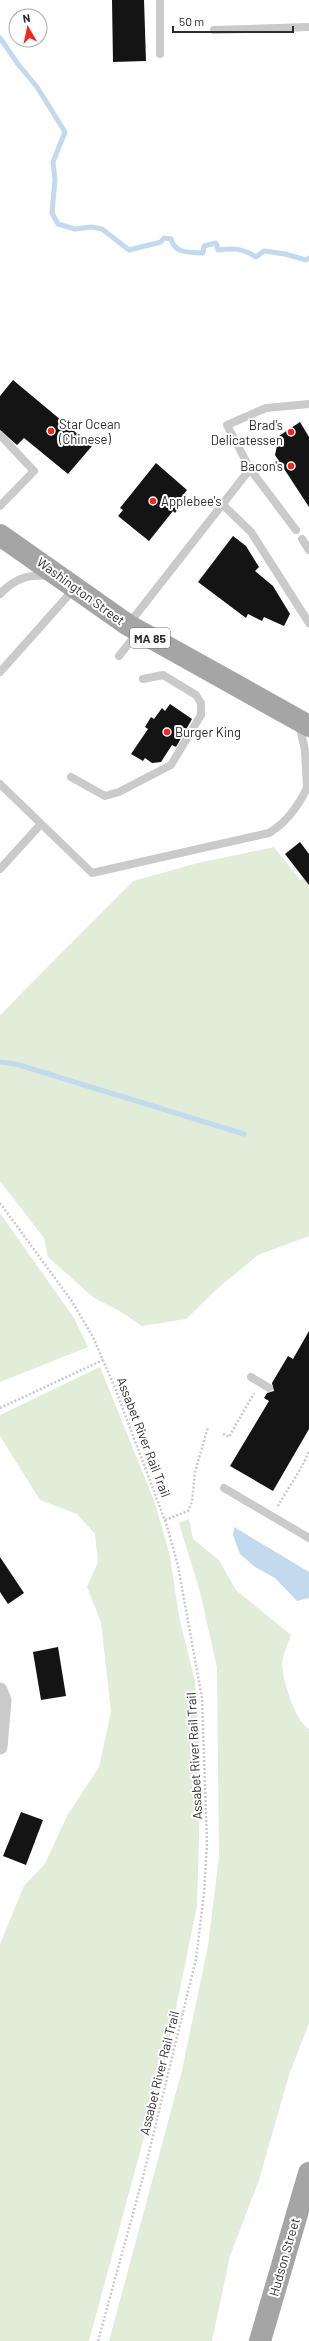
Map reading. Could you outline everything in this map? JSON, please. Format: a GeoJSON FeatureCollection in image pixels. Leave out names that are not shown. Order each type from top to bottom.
{"type":"FeatureCollection","features":[{"type":"Feature","properties":{"kind":"main road","name":"Washington Street"},"geometry":{"type":"LineString","coordinates":[[0,535],[22,548],[67,583],[134,628],[303,723]]}},
{"type":"Feature","properties":{"kind":"main road","name":"Hudson Street"},"geometry":{"type":"LineString","coordinates":[[260,2341],[309,2173]]}},
{"type":"Feature","properties":{"kind":"street"},"geometry":{"type":"LineString","coordinates":[[0,1690],[4,1700],[0,1747]]}},
{"type":"Feature","properties":{"kind":"lane"},"geometry":{"type":"LineString","coordinates":[[160,0],[160,54]]}},
{"type":"Feature","properties":{"kind":"lane"},"geometry":{"type":"LineString","coordinates":[[214,30],[309,27]]}},
{"type":"Feature","properties":{"kind":"lane"},"geometry":{"type":"LineString","coordinates":[[296,530],[250,469],[227,425],[266,408],[309,404]]}},
{"type":"Feature","properties":{"kind":"lane"},"geometry":{"type":"LineString","coordinates":[[0,435],[34,471],[0,506]]}},
{"type":"Feature","properties":{"kind":"lane"},"geometry":{"type":"LineString","coordinates":[[119,656],[134,628],[222,504],[250,469]]}},
{"type":"Feature","properties":{"kind":"lane"},"geometry":{"type":"LineString","coordinates":[[222,504],[251,532],[309,623]]}},
{"type":"Feature","properties":{"kind":"lane"},"geometry":{"type":"LineString","coordinates":[[302,539],[309,550]]}},
{"type":"Feature","properties":{"kind":"lane"},"geometry":{"type":"LineString","coordinates":[[0,594],[8,585],[21,577],[39,575],[67,583],[0,672]]}},
{"type":"Feature","properties":{"kind":"lane"},"geometry":{"type":"LineString","coordinates":[[71,777],[105,796],[119,792],[171,765],[201,715],[201,703],[196,695],[163,675],[143,679]]}},
{"type":"Feature","properties":{"kind":"lane"},"geometry":{"type":"LineString","coordinates":[[0,784],[40,825],[92,872],[269,833],[280,826],[298,807],[308,787],[303,723]]}},
{"type":"Feature","properties":{"kind":"lane"},"geometry":{"type":"LineString","coordinates":[[0,869],[40,825]]}},
{"type":"Feature","properties":{"kind":"lane"},"geometry":{"type":"LineString","coordinates":[[251,1377],[270,1388]]}},
{"type":"Feature","properties":{"kind":"lane"},"geometry":{"type":"LineString","coordinates":[[224,1488],[309,1538]]}},
{"type":"Feature","properties":{"kind":"path","name":"Assabet River Rail Trail"},"geometry":{"type":"LineString","coordinates":[[0,1203],[71,1300],[93,1337],[103,1360],[165,1520],[178,1566],[202,1698],[207,1793],[204,1893],[196,1959],[143,2177],[98,2341]]}},
{"type":"Feature","properties":{"kind":"path"},"geometry":{"type":"LineString","coordinates":[[0,1408],[103,1360]]}},
{"type":"Feature","properties":{"kind":"path"},"geometry":{"type":"LineString","coordinates":[[223,1434],[229,1437],[254,1392]]}},
{"type":"Feature","properties":{"kind":"path"},"geometry":{"type":"LineString","coordinates":[[165,1520],[188,1511],[192,1502],[195,1472],[208,1428]]}},
{"type":"Feature","properties":{"kind":"path"},"geometry":{"type":"LineString","coordinates":[[275,1512],[295,1475],[306,1462],[309,1450]]}},
{"type":"Feature","properties":{"kind":"green space"},"geometry":{"type":"Polygon","coordinates":[[[274,847],[300,880],[308,877],[309,879],[309,1236],[258,1255],[218,1288],[186,1319],[142,1326],[118,1310],[94,1298],[48,1257],[44,1238],[0,1181],[0,1015],[133,881],[198,863],[274,847]]]}},
{"type":"Feature","properties":{"kind":"green space"},"geometry":{"type":"Polygon","coordinates":[[[0,1213],[74,1318],[88,1347],[0,1382],[0,1213]]]}},
{"type":"Feature","properties":{"kind":"green space"},"geometry":{"type":"Polygon","coordinates":[[[100,1367],[155,1503],[170,1556],[179,1617],[195,1681],[201,1769],[197,1906],[167,2052],[89,2341],[0,2341],[0,1944],[24,1886],[45,1864],[67,1816],[99,1767],[111,1712],[101,1622],[87,1587],[98,1562],[95,1534],[77,1514],[40,1500],[0,1436],[0,1415],[100,1367]]]}},
{"type":"Feature","properties":{"kind":"green space"},"geometry":{"type":"Polygon","coordinates":[[[189,1519],[193,1539],[219,1560],[236,1590],[291,1635],[283,1658],[283,1672],[287,1690],[299,1718],[309,1729],[309,2023],[289,2075],[259,2180],[230,2256],[212,2341],[109,2341],[182,2070],[208,1946],[219,1857],[217,1668],[200,1592],[179,1523],[189,1519]]]}},
{"type":"Feature","properties":{"kind":"water"},"geometry":{"type":"Polygon","coordinates":[[[234,1527],[309,1572],[309,1598],[297,1601],[275,1578],[255,1567],[240,1554],[233,1535],[234,1527]]]}},
{"type":"Feature","properties":{"kind":"building"},"geometry":{"type":"Polygon","coordinates":[[[112,0],[144,0],[146,61],[113,62],[112,0]]]}},
{"type":"Feature","properties":{"kind":"building"},"geometry":{"type":"Polygon","coordinates":[[[13,380],[92,446],[68,474],[24,438],[17,445],[0,430],[0,396],[13,380]]]}},
{"type":"Feature","properties":{"kind":"building"},"geometry":{"type":"Polygon","coordinates":[[[300,422],[309,437],[309,507],[275,455],[279,436],[300,422]]]}},
{"type":"Feature","properties":{"kind":"building","name":"Applebee's"},"geometry":{"type":"Polygon","coordinates":[[[156,463],[187,490],[179,500],[183,503],[175,513],[173,511],[149,541],[118,516],[123,510],[120,508],[156,463]]]}},
{"type":"Feature","properties":{"kind":"building"},"geometry":{"type":"Polygon","coordinates":[[[233,536],[246,546],[259,567],[255,571],[273,586],[290,614],[284,626],[264,617],[262,621],[248,614],[246,618],[198,582],[233,536]]]}},
{"type":"Feature","properties":{"kind":"building","name":"Burger King"},"geometry":{"type":"Polygon","coordinates":[[[170,704],[192,719],[176,747],[172,745],[161,762],[152,763],[145,758],[143,761],[131,754],[148,729],[145,727],[151,717],[154,719],[162,708],[165,711],[170,704]]]}},
{"type":"Feature","properties":{"kind":"building"},"geometry":{"type":"Polygon","coordinates":[[[300,842],[309,854],[309,885],[285,854],[300,842]]]}},
{"type":"Feature","properties":{"kind":"building"},"geometry":{"type":"Polygon","coordinates":[[[309,1331],[309,1429],[273,1491],[230,1466],[269,1401],[264,1398],[267,1393],[274,1391],[272,1383],[288,1356],[293,1359],[309,1331]]]}},
{"type":"Feature","properties":{"kind":"building"},"geometry":{"type":"Polygon","coordinates":[[[0,1557],[24,1593],[8,1604],[0,1592],[0,1557]]]}},
{"type":"Feature","properties":{"kind":"building"},"geometry":{"type":"Polygon","coordinates":[[[58,1647],[66,1696],[41,1700],[33,1652],[58,1647]]]}},
{"type":"Feature","properties":{"kind":"building"},"geometry":{"type":"Polygon","coordinates":[[[21,1812],[43,1820],[26,1865],[3,1856],[21,1812]]]}},
{"type":"Feature","properties":{"kind":"waterway"},"geometry":{"type":"LineString","coordinates":[[0,38],[18,64],[37,87],[65,132],[53,162],[55,180],[52,213],[58,224],[75,229],[91,227],[102,229],[129,250],[161,242],[164,238],[171,239],[173,244],[179,250],[188,252],[203,253],[204,246],[216,243],[218,250],[238,249],[256,257],[264,251],[285,254],[306,260],[309,258]]}},
{"type":"Feature","properties":{"kind":"waterway"},"geometry":{"type":"LineString","coordinates":[[0,1062],[16,1064],[244,1134]]}},
{"type":"Feature","properties":{"kind":"place","name":"Star Ocean (Chinese)"},"geometry":{"type":"Point","coordinates":[51,431]}},
{"type":"Feature","properties":{"kind":"place","name":"Brad's Delicatessen"},"geometry":{"type":"Point","coordinates":[291,432]}},
{"type":"Feature","properties":{"kind":"place","name":"Bacon's"},"geometry":{"type":"Point","coordinates":[291,466]}},
{"type":"Feature","properties":{"kind":"place","name":"Applebee's"},"geometry":{"type":"Point","coordinates":[153,501]}},
{"type":"Feature","properties":{"kind":"place","name":"Burger King"},"geometry":{"type":"Point","coordinates":[167,732]}}]}
